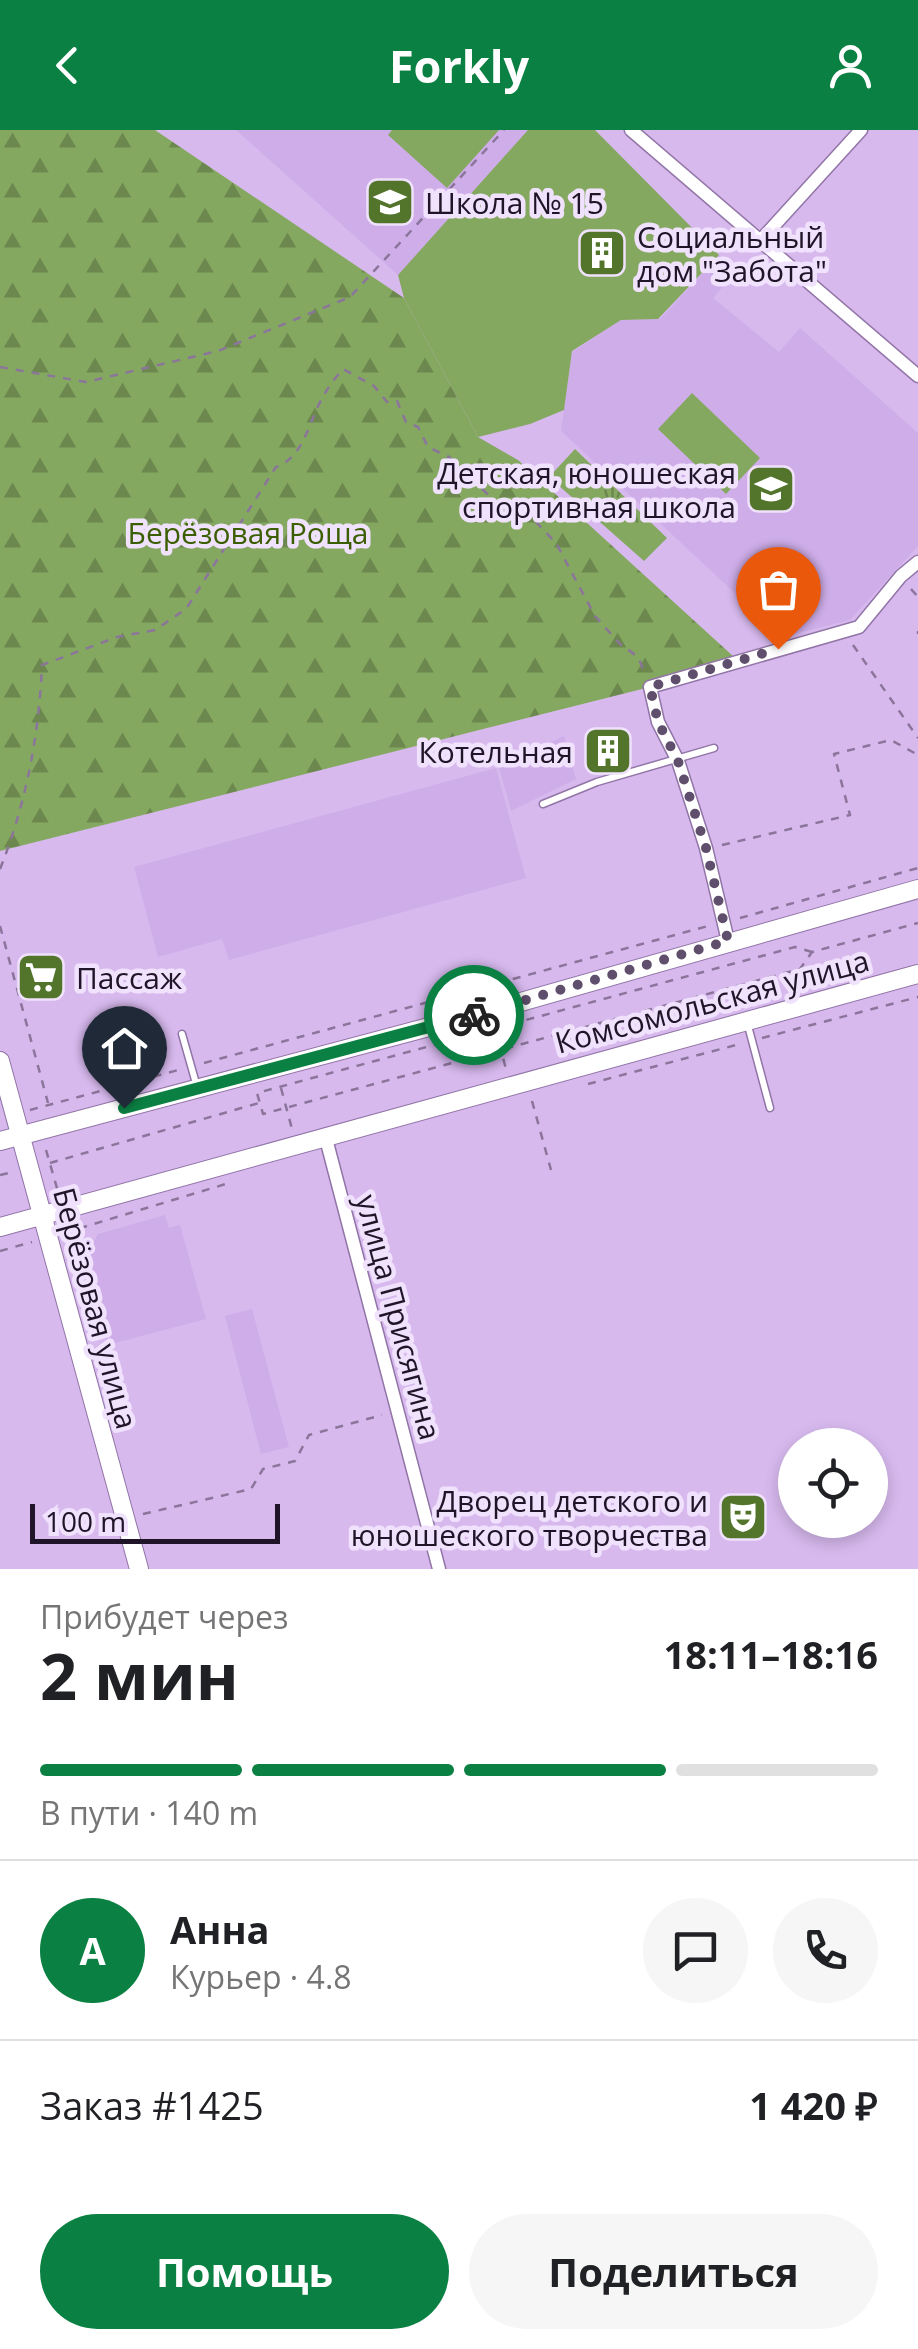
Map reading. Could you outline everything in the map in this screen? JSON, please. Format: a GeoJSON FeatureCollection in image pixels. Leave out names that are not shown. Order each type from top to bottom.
{"type":"FeatureCollection","features":[{"type":"Feature","properties":{"kind":"main road","name":"Комсомольская улица"},"geometry":{"type":"LineString","coordinates":[[0,1140],[490,1011],[918,889]]}},
{"type":"Feature","properties":{"kind":"main road","name":"Комсомольская улица"},"geometry":{"type":"LineString","coordinates":[[0,1228],[918,974]]}},
{"type":"Feature","properties":{"kind":"main road","name":"Берёзовая улица"},"geometry":{"type":"LineString","coordinates":[[0,1061],[139,1569]]}},
{"type":"Feature","properties":{"kind":"street"},"geometry":{"type":"LineString","coordinates":[[631,130],[918,376]]}},
{"type":"Feature","properties":{"kind":"street"},"geometry":{"type":"LineString","coordinates":[[760,241],[861,130]]}},
{"type":"Feature","properties":{"kind":"street"},"geometry":{"type":"LineString","coordinates":[[728,941],[706,848],[678,761],[658,722],[650,687],[859,626],[901,576],[918,562]]}},
{"type":"Feature","properties":{"kind":"street","name":"улица Присягина"},"geometry":{"type":"LineString","coordinates":[[326,1135],[440,1569]]}},
{"type":"Feature","properties":{"kind":"lane"},"geometry":{"type":"LineString","coordinates":[[543,804],[597,782],[714,748]]}},
{"type":"Feature","properties":{"kind":"lane"},"geometry":{"type":"LineString","coordinates":[[746,1021],[770,1108]]}},
{"type":"Feature","properties":{"kind":"lane"},"geometry":{"type":"LineString","coordinates":[[182,1034],[198,1088]]}},
{"type":"Feature","properties":{"kind":"path"},"geometry":{"type":"LineString","coordinates":[[0,367],[86,382],[218,350],[350,297],[504,130]]}},
{"type":"Feature","properties":{"kind":"path"},"geometry":{"type":"LineString","coordinates":[[0,869],[26,791],[29,762],[40,725],[42,665],[117,637],[155,630],[186,609],[276,467],[287,463],[311,429],[322,398],[342,368],[374,386],[387,402],[396,402],[406,422],[418,426],[428,447],[449,457],[500,506],[534,520],[556,543],[595,616],[618,643],[638,657],[650,687]]}},
{"type":"Feature","properties":{"kind":"path"},"geometry":{"type":"LineString","coordinates":[[842,630],[918,738]]}},
{"type":"Feature","properties":{"kind":"path"},"geometry":{"type":"LineString","coordinates":[[706,848],[850,816],[834,754],[891,740],[918,755]]}},
{"type":"Feature","properties":{"kind":"path"},"geometry":{"type":"LineString","coordinates":[[812,952],[800,969],[264,1114],[257,1093],[795,947],[812,952],[918,923]]}},
{"type":"Feature","properties":{"kind":"path"},"geometry":{"type":"LineString","coordinates":[[0,926],[49,1104],[41,1130],[63,1211],[65,1233],[228,1184]]}},
{"type":"Feature","properties":{"kind":"path"},"geometry":{"type":"LineString","coordinates":[[14,1115],[558,968]]}},
{"type":"Feature","properties":{"kind":"path"},"geometry":{"type":"LineString","coordinates":[[587,1085],[918,997]]}},
{"type":"Feature","properties":{"kind":"path"},"geometry":{"type":"LineString","coordinates":[[495,1029],[511,1084]]}},
{"type":"Feature","properties":{"kind":"path"},"geometry":{"type":"LineString","coordinates":[[281,1087],[296,1144]]}},
{"type":"Feature","properties":{"kind":"path"},"geometry":{"type":"LineString","coordinates":[[532,1099],[551,1170]]}},
{"type":"Feature","properties":{"kind":"path"},"geometry":{"type":"LineString","coordinates":[[0,1175],[260,1103]]}},
{"type":"Feature","properties":{"kind":"path"},"geometry":{"type":"LineString","coordinates":[[0,1250],[48,1238]]}},
{"type":"Feature","properties":{"kind":"path"},"geometry":{"type":"LineString","coordinates":[[140,1515],[251,1488],[264,1469],[295,1461],[309,1435],[398,1411]]}},
{"type":"Feature","properties":{"kind":"path"},"geometry":{"type":"LineString","coordinates":[[424,1510],[472,1496]]}},
{"type":"Feature","properties":{"kind":"shaded area","name":"Школа № 15"},"geometry":{"type":"Polygon","coordinates":[[[236,130],[528,130],[398,275],[236,130]]]}},
{"type":"Feature","properties":{"kind":"shaded area","name":"Детская, юношеская спортивная школа"},"geometry":{"type":"Polygon","coordinates":[[[719,255],[736,271],[713,298],[779,352],[800,328],[918,433],[918,546],[850,620],[782,637],[561,431],[572,352],[621,320],[660,319],[719,255]]]}},
{"type":"Feature","properties":{"kind":"shaded area"},"geometry":{"type":"Polygon","coordinates":[[[564,736],[576,779],[511,811],[499,767],[564,736]]]}},
{"type":"Feature","properties":{"kind":"shaded area"},"geometry":{"type":"Polygon","coordinates":[[[496,768],[526,878],[229,960],[222,939],[158,957],[134,867],[496,768]]]}},
{"type":"Feature","properties":{"kind":"shaded area"},"geometry":{"type":"Polygon","coordinates":[[[165,1215],[169,1228],[180,1225],[206,1319],[107,1345],[84,1261],[98,1234],[165,1215]]]}},
{"type":"Feature","properties":{"kind":"shaded area"},"geometry":{"type":"Polygon","coordinates":[[[252,1309],[289,1447],[261,1454],[225,1316],[252,1309]]]}},
{"type":"Feature","properties":{"kind":"green space","name":"Берёзовая Роща"},"geometry":{"type":"Polygon","coordinates":[[[0,130],[155,130],[404,298],[478,437],[518,460],[734,657],[650,687],[0,851],[0,130]]]}},
{"type":"Feature","properties":{"kind":"green space"},"geometry":{"type":"Polygon","coordinates":[[[392,130],[499,130],[447,188],[388,135],[392,130]]]}},
{"type":"Feature","properties":{"kind":"green space"},"geometry":{"type":"Polygon","coordinates":[[[528,130],[595,130],[719,255],[658,319],[621,320],[572,351],[564,410],[530,424],[478,437],[404,298],[398,275],[528,130]]]}},
{"type":"Feature","properties":{"kind":"green space"},"geometry":{"type":"Polygon","coordinates":[[[692,393],[760,458],[726,494],[658,429],[692,393]]]}},
{"type":"Feature","properties":{"kind":"green space"},"geometry":{"type":"Polygon","coordinates":[[[575,449],[667,538],[644,561],[549,477],[575,449]]]}},
{"type":"Feature","properties":{"kind":"way so far"},"geometry":{"type":"LineString","coordinates":[[474,1015],[728,941],[706,848],[678,761],[658,722],[650,687],[778,649]]}},
{"type":"Feature","properties":{"kind":"place","name":"Школа № 15"},"geometry":{"type":"Point","coordinates":[390,202]}},
{"type":"Feature","properties":{"kind":"place","name":"Социальный дом \"Забота\""},"geometry":{"type":"Point","coordinates":[602,253]}},
{"type":"Feature","properties":{"kind":"place","name":"Детская, юношеская спортивная школа"},"geometry":{"type":"Point","coordinates":[771,489]}},
{"type":"Feature","properties":{"kind":"place","name":"Котельная"},"geometry":{"type":"Point","coordinates":[608,751]}},
{"type":"Feature","properties":{"kind":"place","name":"Пассаж"},"geometry":{"type":"Point","coordinates":[41,977]}},
{"type":"Feature","properties":{"kind":"place","name":"Дворец детского и юношеского творчества"},"geometry":{"type":"Point","coordinates":[743,1517]}},
{"type":"Feature","properties":{"kind":"route"},"geometry":{"type":"LineString","coordinates":[[124,1108],[474,1015]]}}]}
